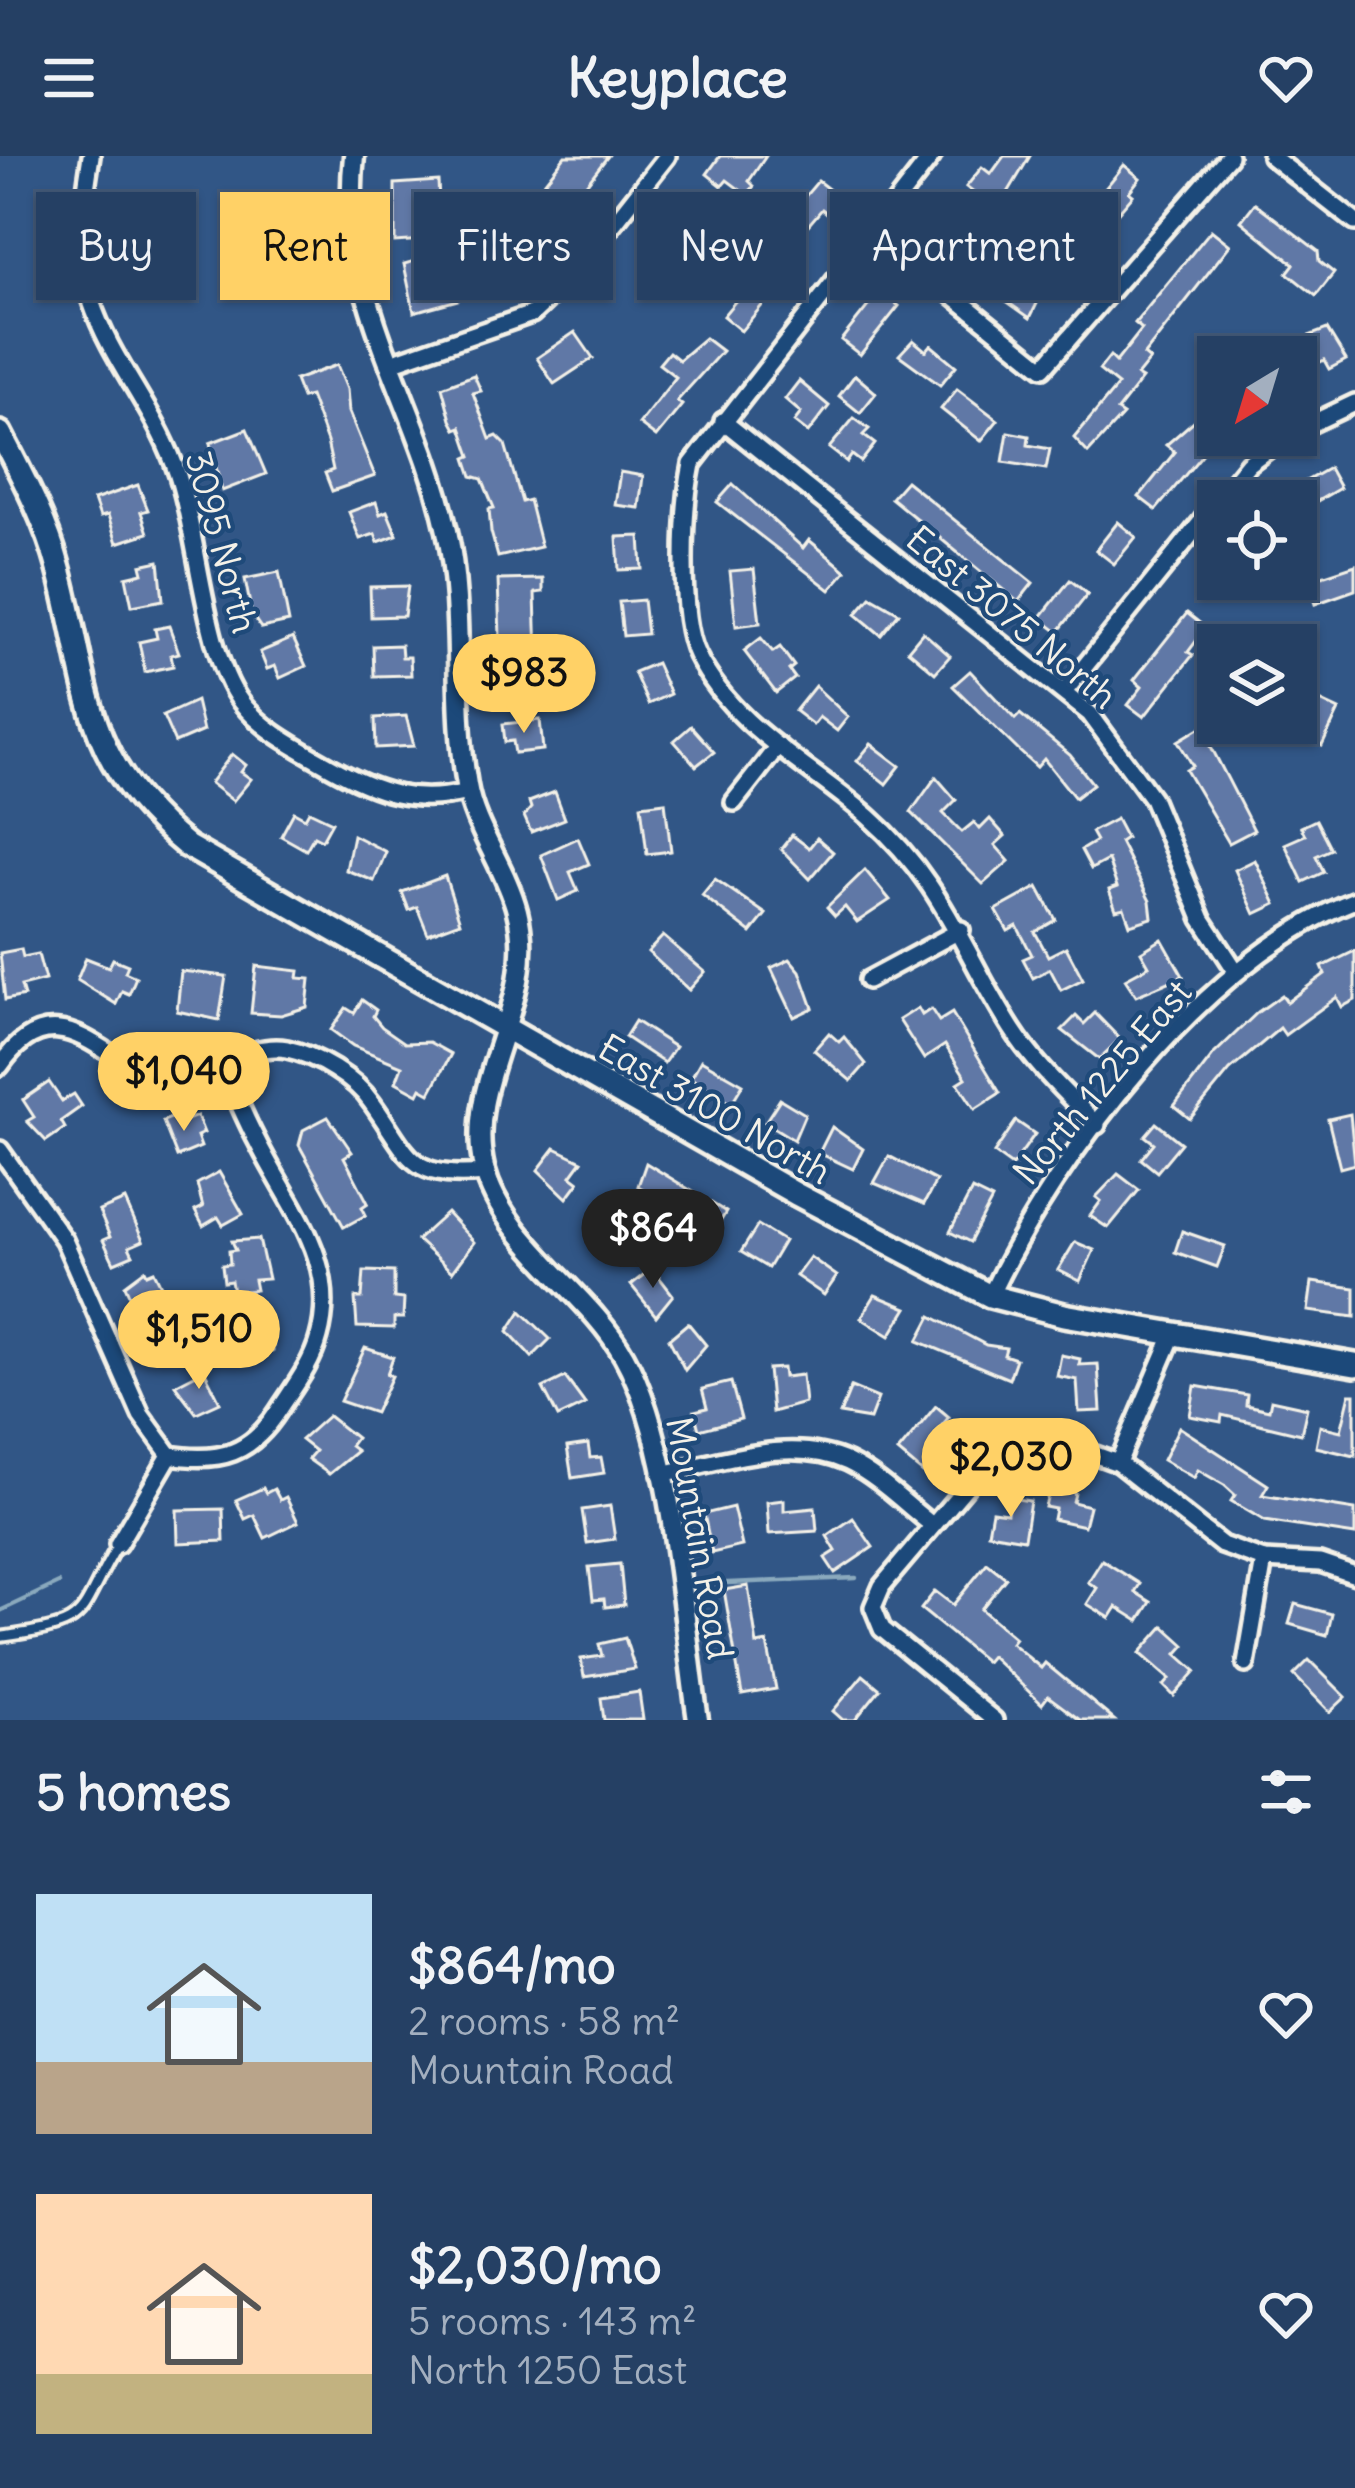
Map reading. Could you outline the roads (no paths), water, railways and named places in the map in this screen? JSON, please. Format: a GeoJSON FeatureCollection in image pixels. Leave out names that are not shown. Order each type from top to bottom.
{"type":"FeatureCollection","features":[{"type":"Feature","properties":{"kind":"main road","name":"East 3100 North"},"geometry":{"type":"LineString","coordinates":[[0,433],[44,519],[89,713],[111,762],[150,813],[187,846],[871,1236],[991,1296],[1173,1335],[1355,1365]]}},
{"type":"Feature","properties":{"kind":"street","name":"3095 North"},"geometry":{"type":"LineString","coordinates":[[91,156],[81,214],[82,260],[92,303],[168,446],[186,496],[224,666],[241,701],[275,735],[360,784],[400,799],[468,792]]}},
{"type":"Feature","properties":{"kind":"street","name":"Mountain Road"},"geometry":{"type":"LineString","coordinates":[[354,156],[353,237],[367,308],[447,528],[468,792],[516,910],[524,959],[481,1117],[485,1173],[513,1222],[605,1326],[626,1360],[661,1474],[698,1720]]}},
{"type":"Feature","properties":{"kind":"street"},"geometry":{"type":"LineString","coordinates":[[388,364],[532,314],[573,275],[667,156]]}},
{"type":"Feature","properties":{"kind":"street"},"geometry":{"type":"LineString","coordinates":[[903,192],[932,156]]}},
{"type":"Feature","properties":{"kind":"street"},"geometry":{"type":"LineString","coordinates":[[1118,283],[1229,156]]}},
{"type":"Feature","properties":{"kind":"street"},"geometry":{"type":"LineString","coordinates":[[1271,156],[1355,222]]}},
{"type":"Feature","properties":{"kind":"street"},"geometry":{"type":"LineString","coordinates":[[830,284],[692,464],[682,516],[694,650],[723,700],[870,818],[915,863],[961,930],[1011,1027],[1039,1066],[1097,1124]]}},
{"type":"Feature","properties":{"kind":"street"},"geometry":{"type":"LineString","coordinates":[[959,300],[1043,368],[1103,300]]}},
{"type":"Feature","properties":{"kind":"street"},"geometry":{"type":"LineString","coordinates":[[1317,421],[1355,403]]}},
{"type":"Feature","properties":{"kind":"street","name":"East 3075 North"},"geometry":{"type":"LineString","coordinates":[[723,422],[1065,691],[1113,742],[1152,797],[1202,919],[1236,971]]}},
{"type":"Feature","properties":{"kind":"street"},"geometry":{"type":"LineString","coordinates":[[1235,480],[1259,456]]}},
{"type":"Feature","properties":{"kind":"street"},"geometry":{"type":"LineString","coordinates":[[1065,691],[1197,527]]}},
{"type":"Feature","properties":{"kind":"street"},"geometry":{"type":"LineString","coordinates":[[734,802],[778,746]]}},
{"type":"Feature","properties":{"kind":"street","name":"North 1225 East"},"geometry":{"type":"LineString","coordinates":[[991,1296],[1022,1230],[1097,1124],[1173,1034],[1236,971],[1330,910],[1355,900]]}},
{"type":"Feature","properties":{"kind":"street"},"geometry":{"type":"LineString","coordinates":[[868,980],[961,930]]}},
{"type":"Feature","properties":{"kind":"street"},"geometry":{"type":"LineString","coordinates":[[0,1066],[38,1036],[60,1030],[97,1040],[143,1076],[163,1080],[280,1048],[316,1060],[360,1089],[392,1141],[418,1166],[435,1174],[485,1173]]}},
{"type":"Feature","properties":{"kind":"street"},"geometry":{"type":"LineString","coordinates":[[0,1150],[64,1240],[150,1432],[170,1455],[203,1460],[251,1445],[312,1358],[320,1335],[322,1267],[222,1066]]}},
{"type":"Feature","properties":{"kind":"street"},"geometry":{"type":"LineString","coordinates":[[1118,1463],[1173,1335]]}},
{"type":"Feature","properties":{"kind":"street"},"geometry":{"type":"LineString","coordinates":[[994,1720],[882,1629],[873,1607],[882,1586],[1003,1443],[1093,1454],[1118,1463],[1203,1534],[1264,1560],[1320,1563],[1355,1575]]}},
{"type":"Feature","properties":{"kind":"street"},"geometry":{"type":"LineString","coordinates":[[661,1474],[790,1450],[813,1452],[852,1464],[932,1526]]}},
{"type":"Feature","properties":{"kind":"street"},"geometry":{"type":"LineString","coordinates":[[118,1544],[170,1455]]}},
{"type":"Feature","properties":{"kind":"street"},"geometry":{"type":"LineString","coordinates":[[1246,1664],[1264,1560]]}},
{"type":"Feature","properties":{"kind":"lane"},"geometry":{"type":"LineString","coordinates":[[0,1637],[74,1622],[87,1610],[118,1544]]}},
{"type":"Feature","properties":{"kind":"waterway"},"geometry":{"type":"LineString","coordinates":[[703,1584],[856,1578]]}},
{"type":"Feature","properties":{"kind":"waterway"},"geometry":{"type":"LineString","coordinates":[[0,1611],[59,1583]]}}]}
